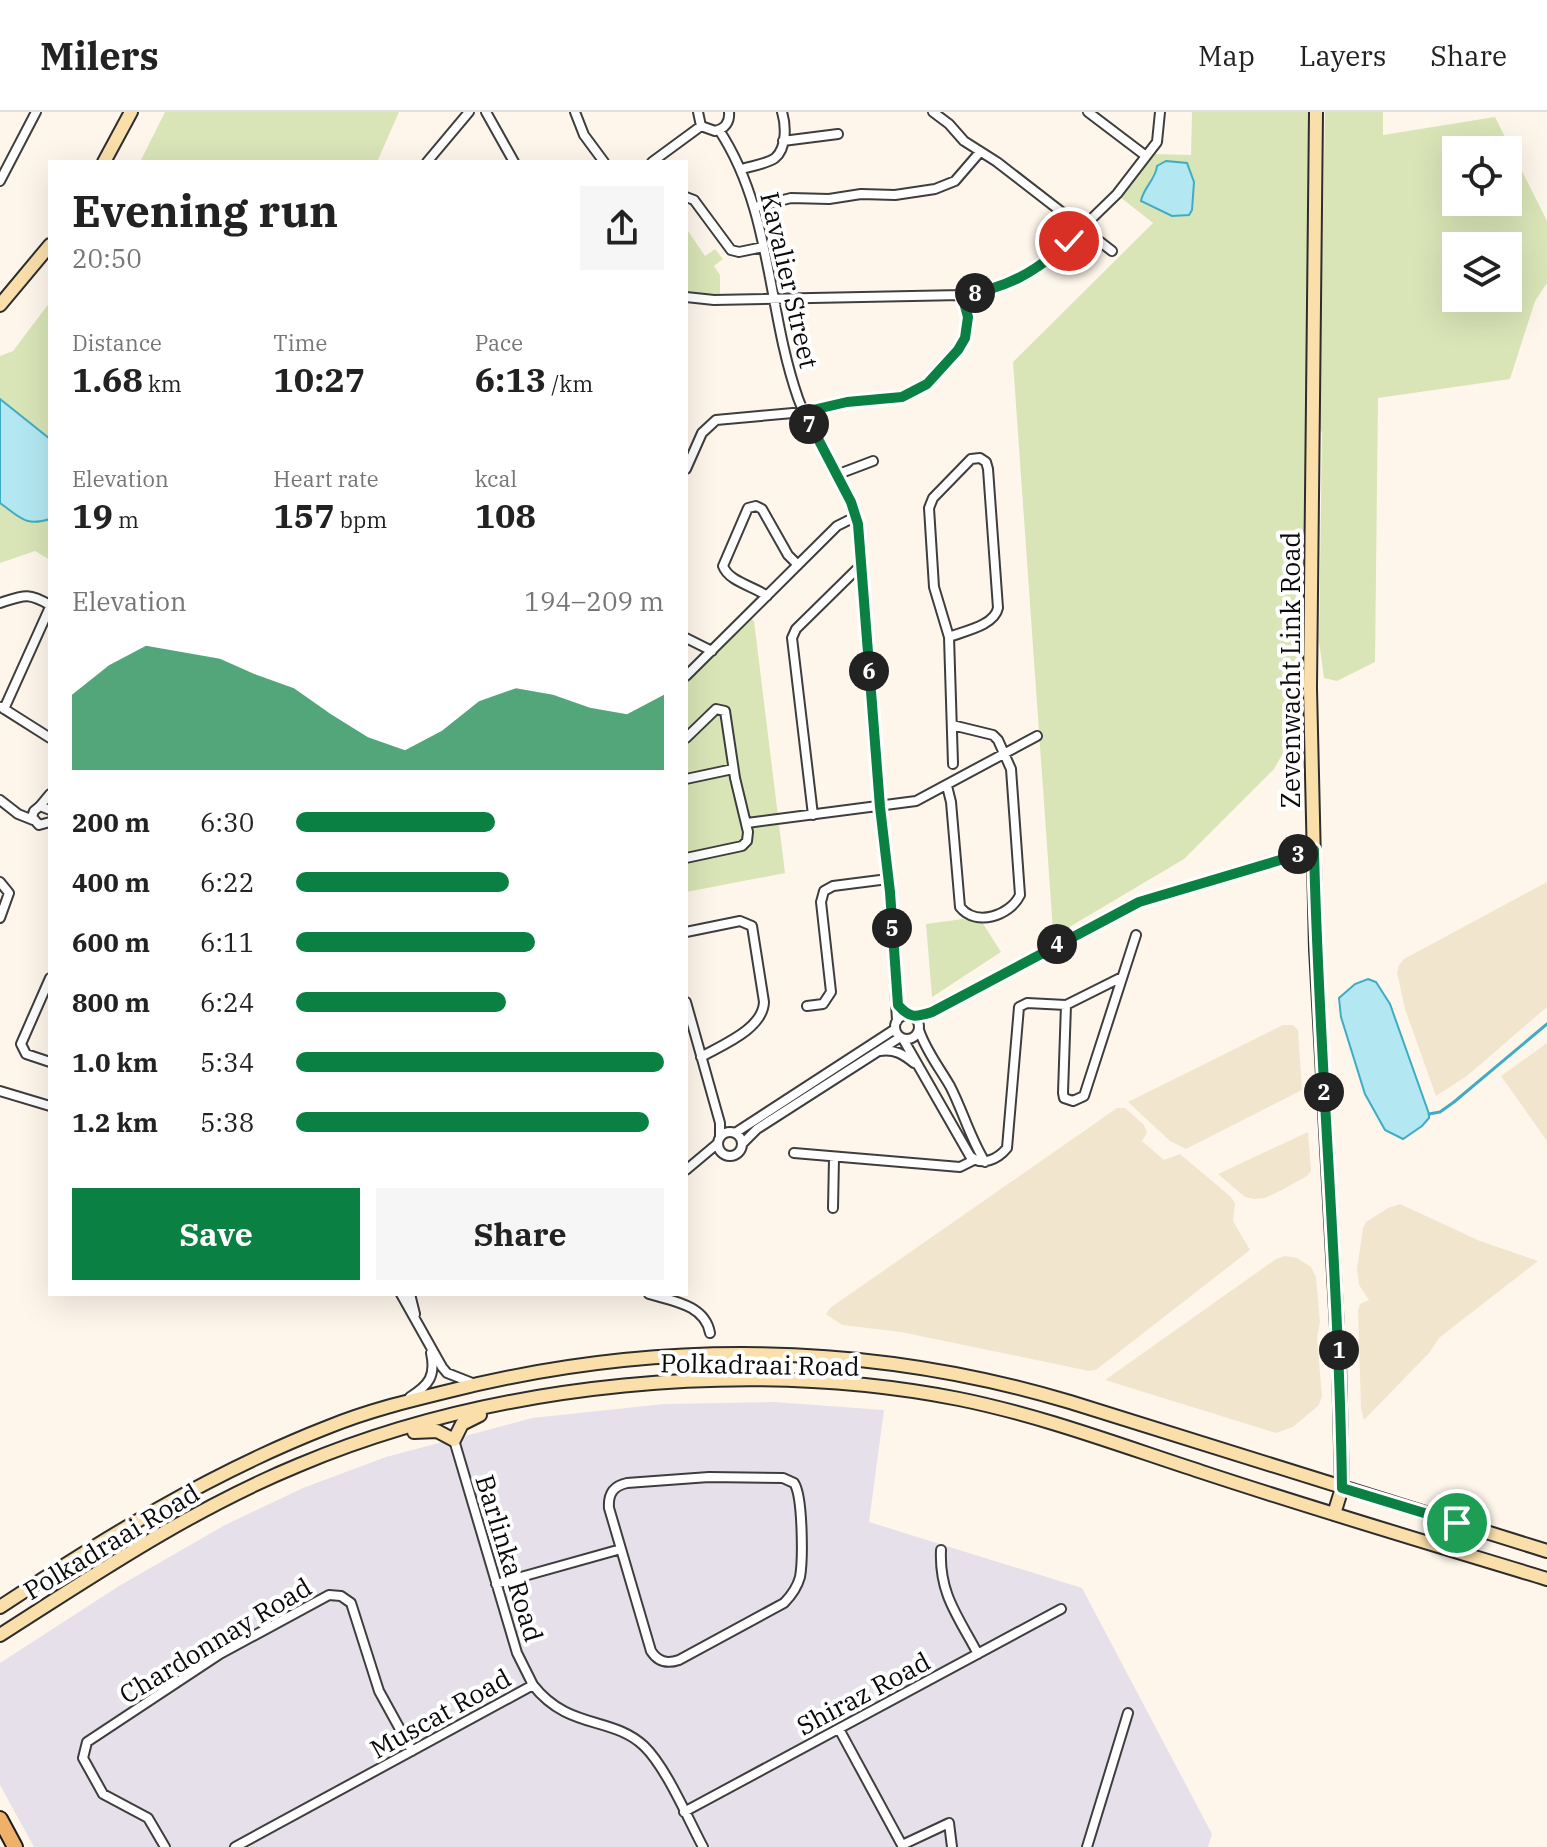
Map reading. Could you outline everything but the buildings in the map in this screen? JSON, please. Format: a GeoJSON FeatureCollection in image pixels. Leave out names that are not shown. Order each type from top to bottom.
{"type":"FeatureCollection","features":[{"type":"Feature","properties":{"kind":"main road"},"geometry":{"type":"LineString","coordinates":[[105,160],[131,112]]}},
{"type":"Feature","properties":{"kind":"main road","name":"Zevenwacht Link Road"},"geometry":{"type":"LineString","coordinates":[[1316,112],[1310,673],[1316,949],[1339,1364],[1342,1488],[1334,1514]]}},
{"type":"Feature","properties":{"kind":"main road"},"geometry":{"type":"LineString","coordinates":[[0,305],[48,247]]}},
{"type":"Feature","properties":{"kind":"main road","name":"Polkadraai Road"},"geometry":{"type":"LineString","coordinates":[[0,1607],[123,1528],[198,1486],[320,1430],[395,1405],[475,1384],[583,1363],[681,1354],[798,1354],[906,1365],[1035,1392],[1547,1551]]}},
{"type":"Feature","properties":{"kind":"main road","name":"Polkadraai Road"},"geometry":{"type":"LineString","coordinates":[[0,1635],[87,1578],[199,1513],[301,1464],[348,1447],[428,1422],[538,1397],[614,1386],[718,1381],[800,1382],[919,1392],[1011,1411],[1547,1579]]}},
{"type":"Feature","properties":{"kind":"main road"},"geometry":{"type":"LineString","coordinates":[[348,1447],[419,1430],[442,1432],[454,1440],[462,1424],[470,1418],[538,1397]]}},
{"type":"Feature","properties":{"kind":"main road"},"geometry":{"type":"LineString","coordinates":[[0,1819],[15,1847]]}},
{"type":"Feature","properties":{"kind":"street"},"geometry":{"type":"LineString","coordinates":[[0,181],[36,112]]}},
{"type":"Feature","properties":{"kind":"street"},"geometry":{"type":"LineString","coordinates":[[429,160],[469,112]]}},
{"type":"Feature","properties":{"kind":"street"},"geometry":{"type":"LineString","coordinates":[[486,112],[513,160]]}},
{"type":"Feature","properties":{"kind":"street"},"geometry":{"type":"LineString","coordinates":[[575,112],[584,135],[603,160]]}},
{"type":"Feature","properties":{"kind":"street"},"geometry":{"type":"LineString","coordinates":[[698,112],[701,126],[710,131],[719,130],[729,121],[729,112]]}},
{"type":"Feature","properties":{"kind":"street"},"geometry":{"type":"LineString","coordinates":[[742,169],[776,158],[783,141],[785,125],[782,112]]}},
{"type":"Feature","properties":{"kind":"street"},"geometry":{"type":"LineString","coordinates":[[933,112],[964,141],[997,162],[1112,251]]}},
{"type":"Feature","properties":{"kind":"street"},"geometry":{"type":"LineString","coordinates":[[1088,112],[1146,156]]}},
{"type":"Feature","properties":{"kind":"street"},"geometry":{"type":"LineString","coordinates":[[688,297],[714,300],[962,295],[998,287],[1023,277],[1047,262],[1117,194],[1157,142],[1160,112]]}},
{"type":"Feature","properties":{"kind":"street"},"geometry":{"type":"LineString","coordinates":[[655,160],[701,126]]}},
{"type":"Feature","properties":{"kind":"street","name":"Kavalier Street"},"geometry":{"type":"LineString","coordinates":[[719,130],[742,169],[755,207],[778,331],[804,412],[857,516],[898,1031]]}},
{"type":"Feature","properties":{"kind":"street"},"geometry":{"type":"LineString","coordinates":[[783,141],[838,134]]}},
{"type":"Feature","properties":{"kind":"street"},"geometry":{"type":"LineString","coordinates":[[755,207],[791,198],[895,195],[935,189],[955,181],[980,152]]}},
{"type":"Feature","properties":{"kind":"street"},"geometry":{"type":"LineString","coordinates":[[688,198],[694,200],[731,250],[739,252],[763,247]]}},
{"type":"Feature","properties":{"kind":"street"},"geometry":{"type":"LineString","coordinates":[[690,448],[706,427],[716,420],[804,412],[847,402],[902,397],[927,384],[965,338],[968,317],[962,295]]}},
{"type":"Feature","properties":{"kind":"street"},"geometry":{"type":"LineString","coordinates":[[949,637],[991,620],[998,612],[988,469],[986,462],[980,458],[971,459],[933,498],[929,508],[934,587],[949,637],[953,764]]}},
{"type":"Feature","properties":{"kind":"street"},"geometry":{"type":"LineString","coordinates":[[836,475],[873,461]]}},
{"type":"Feature","properties":{"kind":"street"},"geometry":{"type":"LineString","coordinates":[[767,596],[757,588],[729,576],[723,566],[748,508],[756,506],[762,509],[788,555],[798,565]]}},
{"type":"Feature","properties":{"kind":"street"},"geometry":{"type":"LineString","coordinates":[[688,674],[837,526],[857,516]]}},
{"type":"Feature","properties":{"kind":"street"},"geometry":{"type":"LineString","coordinates":[[813,815],[792,638],[796,629],[856,570],[862,569]]}},
{"type":"Feature","properties":{"kind":"street"},"geometry":{"type":"LineString","coordinates":[[0,603],[30,595],[48,605]]}},
{"type":"Feature","properties":{"kind":"street"},"geometry":{"type":"LineString","coordinates":[[48,610],[2,708],[48,737]]}},
{"type":"Feature","properties":{"kind":"street"},"geometry":{"type":"LineString","coordinates":[[688,639],[712,651]]}},
{"type":"Feature","properties":{"kind":"street"},"geometry":{"type":"LineString","coordinates":[[688,736],[716,709],[725,711],[733,769],[747,823],[747,841],[742,846],[688,858]]}},
{"type":"Feature","properties":{"kind":"street"},"geometry":{"type":"LineString","coordinates":[[947,786],[959,904],[968,914],[994,917],[1015,904],[1020,892],[1011,769],[993,735],[952,725]]}},
{"type":"Feature","properties":{"kind":"street"},"geometry":{"type":"LineString","coordinates":[[747,823],[916,801],[1037,736]]}},
{"type":"Feature","properties":{"kind":"street"},"geometry":{"type":"LineString","coordinates":[[688,779],[733,769]]}},
{"type":"Feature","properties":{"kind":"street"},"geometry":{"type":"LineString","coordinates":[[36,812],[48,797]]}},
{"type":"Feature","properties":{"kind":"street"},"geometry":{"type":"LineString","coordinates":[[0,800],[15,810],[48,810]]}},
{"type":"Feature","properties":{"kind":"street"},"geometry":{"type":"LineString","coordinates":[[36,812],[39,825],[48,824]]}},
{"type":"Feature","properties":{"kind":"street"},"geometry":{"type":"LineString","coordinates":[[697,1163],[735,1155],[757,1129],[876,1052],[911,1016],[932,1012],[1139,902],[1314,850]]}},
{"type":"Feature","properties":{"kind":"street"},"geometry":{"type":"LineString","coordinates":[[807,1006],[823,1004],[831,992],[822,895],[833,886],[888,879]]}},
{"type":"Feature","properties":{"kind":"street"},"geometry":{"type":"LineString","coordinates":[[0,882],[8,890],[9,898],[0,918]]}},
{"type":"Feature","properties":{"kind":"street"},"geometry":{"type":"LineString","coordinates":[[688,932],[740,921],[752,926],[764,1002],[755,1024],[701,1057]]}},
{"type":"Feature","properties":{"kind":"street"},"geometry":{"type":"LineString","coordinates":[[1066,1005],[1063,1093],[1064,1098],[1073,1101],[1084,1096],[1136,935]]}},
{"type":"Feature","properties":{"kind":"street"},"geometry":{"type":"LineString","coordinates":[[794,1153],[960,1167],[974,1160],[985,1162],[1001,1155],[1007,1148],[1019,1007],[1027,1003],[1066,1005],[1122,977]]}},
{"type":"Feature","properties":{"kind":"street"},"geometry":{"type":"LineString","coordinates":[[47,992],[21,1044],[26,1054],[48,1061]]}},
{"type":"Feature","properties":{"kind":"street"},"geometry":{"type":"LineString","coordinates":[[898,1005],[920,1028],[925,1048],[950,1087],[985,1162]]}},
{"type":"Feature","properties":{"kind":"street"},"geometry":{"type":"LineString","coordinates":[[688,1009],[720,1123],[718,1141],[724,1155]]}},
{"type":"Feature","properties":{"kind":"street"},"geometry":{"type":"LineString","coordinates":[[898,1031],[913,1037],[932,1012]]}},
{"type":"Feature","properties":{"kind":"street"},"geometry":{"type":"LineString","coordinates":[[898,1031],[974,1160]]}},
{"type":"Feature","properties":{"kind":"street"},"geometry":{"type":"LineString","coordinates":[[688,1169],[718,1141],[898,1031]]}},
{"type":"Feature","properties":{"kind":"street"},"geometry":{"type":"LineString","coordinates":[[876,1052],[893,1050],[915,1064]]}},
{"type":"Feature","properties":{"kind":"street"},"geometry":{"type":"LineString","coordinates":[[0,1091],[48,1105]]}},
{"type":"Feature","properties":{"kind":"street"},"geometry":{"type":"LineString","coordinates":[[720,1123],[742,1144]]}},
{"type":"Feature","properties":{"kind":"street"},"geometry":{"type":"LineString","coordinates":[[833,1208],[834,1158]]}},
{"type":"Feature","properties":{"kind":"street"},"geometry":{"type":"LineString","coordinates":[[402,1296],[447,1373],[475,1384]]}},
{"type":"Feature","properties":{"kind":"street"},"geometry":{"type":"LineString","coordinates":[[410,1296],[416,1318]]}},
{"type":"Feature","properties":{"kind":"street"},"geometry":{"type":"LineString","coordinates":[[654,1296],[700,1313],[708,1323],[710,1333]]}},
{"type":"Feature","properties":{"kind":"street"},"geometry":{"type":"LineString","coordinates":[[395,1405],[423,1389],[432,1378],[434,1367],[429,1346]]}},
{"type":"Feature","properties":{"kind":"street","name":"Barlinka Road"},"geometry":{"type":"LineString","coordinates":[[454,1440],[521,1664],[533,1685]]}},
{"type":"Feature","properties":{"kind":"street"},"geometry":{"type":"LineString","coordinates":[[709,1477],[783,1478],[794,1483],[799,1491],[800,1576],[794,1593],[784,1603],[671,1663],[662,1661],[651,1651],[621,1549],[608,1501],[617,1485],[709,1477]]}},
{"type":"Feature","properties":{"kind":"street"},"geometry":{"type":"LineString","coordinates":[[496,1584],[621,1549]]}},
{"type":"Feature","properties":{"kind":"street"},"geometry":{"type":"LineString","coordinates":[[941,1550],[942,1584],[978,1654]]}},
{"type":"Feature","properties":{"kind":"street","name":"Chardonnay Road"},"geometry":{"type":"LineString","coordinates":[[165,1847],[148,1818],[111,1801],[103,1794],[83,1758],[87,1742],[220,1654],[329,1595],[341,1596],[351,1603],[379,1691],[412,1751]]}},
{"type":"Feature","properties":{"kind":"street","name":"Shiraz Road"},"geometry":{"type":"LineString","coordinates":[[684,1812],[1061,1609]]}},
{"type":"Feature","properties":{"kind":"street","name":"Muscat Road"},"geometry":{"type":"LineString","coordinates":[[235,1847],[533,1685],[551,1704],[569,1715],[629,1737],[644,1747],[658,1765],[703,1847]]}},
{"type":"Feature","properties":{"kind":"street"},"geometry":{"type":"LineString","coordinates":[[1087,1847],[1128,1713]]}},
{"type":"Feature","properties":{"kind":"street"},"geometry":{"type":"LineString","coordinates":[[839,1729],[902,1846],[949,1823],[952,1847]]}},
{"type":"Feature","properties":{"kind":"shaded area"},"geometry":{"type":"Polygon","coordinates":[[[1547,882],[1547,1007],[1467,1076],[1436,1096],[1405,1009],[1397,973],[1399,965],[1404,959],[1547,882]]]}},
{"type":"Feature","properties":{"kind":"shaded area"},"geometry":{"type":"Polygon","coordinates":[[[1283,1025],[1293,1025],[1298,1030],[1302,1090],[1186,1149],[1170,1141],[1128,1102],[1283,1025]]]}},
{"type":"Feature","properties":{"kind":"shaded area"},"geometry":{"type":"Polygon","coordinates":[[[1547,1043],[1547,1141],[1501,1076],[1547,1043]]]}},
{"type":"Feature","properties":{"kind":"shaded area"},"geometry":{"type":"Polygon","coordinates":[[[1117,1108],[1125,1108],[1144,1125],[1147,1133],[1142,1141],[1164,1160],[1180,1154],[1230,1196],[1235,1203],[1233,1221],[1250,1250],[1096,1370],[901,1332],[842,1325],[826,1314],[830,1308],[1117,1108]]]}},
{"type":"Feature","properties":{"kind":"shaded area"},"geometry":{"type":"Polygon","coordinates":[[[1308,1132],[1311,1171],[1265,1198],[1245,1197],[1218,1174],[1308,1132]]]}},
{"type":"Feature","properties":{"kind":"shaded area"},"geometry":{"type":"Polygon","coordinates":[[[1400,1204],[1480,1241],[1538,1261],[1439,1338],[1430,1352],[1364,1420],[1358,1310],[1360,1304],[1369,1300],[1359,1285],[1357,1269],[1363,1228],[1366,1222],[1400,1204]]]}},
{"type":"Feature","properties":{"kind":"shaded area"},"geometry":{"type":"Polygon","coordinates":[[[1285,1256],[1297,1258],[1311,1267],[1316,1277],[1320,1322],[1317,1338],[1322,1396],[1319,1405],[1293,1427],[1276,1433],[1105,1380],[1276,1259],[1285,1256]]]}},
{"type":"Feature","properties":{"kind":"shaded area"},"geometry":{"type":"Polygon","coordinates":[[[774,1402],[884,1410],[869,1522],[1082,1588],[1212,1834],[1208,1847],[34,1847],[0,1785],[0,1663],[119,1586],[225,1525],[303,1488],[386,1457],[532,1418],[664,1404],[774,1402]]]}},
{"type":"Feature","properties":{"kind":"green space"},"geometry":{"type":"Polygon","coordinates":[[[165,112],[399,112],[378,160],[141,160],[165,112]]]}},
{"type":"Feature","properties":{"kind":"green space"},"geometry":{"type":"Polygon","coordinates":[[[1192,112],[1311,112],[1303,700],[1287,746],[1274,769],[1184,859],[1066,929],[1053,931],[1013,362],[1153,223],[1120,197],[1153,154],[1191,155],[1192,112]]]}},
{"type":"Feature","properties":{"kind":"green space"},"geometry":{"type":"Polygon","coordinates":[[[1325,112],[1383,112],[1383,135],[1495,117],[1504,136],[1442,136],[1442,216],[1522,216],[1522,171],[1547,221],[1547,283],[1535,301],[1510,379],[1378,398],[1375,662],[1337,681],[1324,678],[1319,641],[1322,433],[1319,426],[1325,112]]]}},
{"type":"Feature","properties":{"kind":"green space"},"geometry":{"type":"Polygon","coordinates":[[[688,231],[705,256],[715,249],[723,259],[714,266],[720,275],[720,295],[688,293],[688,231]]]}},
{"type":"Feature","properties":{"kind":"green space"},"geometry":{"type":"Polygon","coordinates":[[[48,305],[48,559],[35,551],[0,563],[0,356],[13,351],[48,305]]]}},
{"type":"Feature","properties":{"kind":"green space"},"geometry":{"type":"Polygon","coordinates":[[[750,618],[754,621],[785,873],[688,892],[688,680],[750,618]]]}},
{"type":"Feature","properties":{"kind":"green space"},"geometry":{"type":"Polygon","coordinates":[[[963,919],[982,922],[1001,952],[932,997],[926,924],[963,919]]]}},
{"type":"Feature","properties":{"kind":"water"},"geometry":{"type":"Polygon","coordinates":[[[1166,161],[1187,163],[1194,182],[1189,215],[1172,216],[1141,201],[1157,166],[1166,161]]]}},
{"type":"Feature","properties":{"kind":"water"},"geometry":{"type":"Polygon","coordinates":[[[0,399],[48,437],[48,519],[28,521],[0,503],[0,399]]]}},
{"type":"Feature","properties":{"kind":"water"},"geometry":{"type":"Polygon","coordinates":[[[1368,979],[1376,982],[1390,1004],[1429,1114],[1422,1126],[1403,1139],[1385,1130],[1365,1094],[1341,1017],[1339,998],[1355,984],[1368,979]]]}},
{"type":"Feature","properties":{"kind":"waterway"},"geometry":{"type":"LineString","coordinates":[[1429,1114],[1440,1112],[1454,1102],[1547,1024]]}},
{"type":"Feature","properties":{"kind":"route"},"geometry":{"type":"LineString","coordinates":[[1069,241],[1047,262],[1023,277],[986,291],[962,295],[968,317],[965,338],[958,350],[920,389],[902,397],[847,402],[804,412],[857,516],[898,1005],[907,1015],[915,1017],[932,1012],[1139,902],[1314,850],[1316,949],[1339,1364],[1342,1488],[1457,1523]]}}]}
